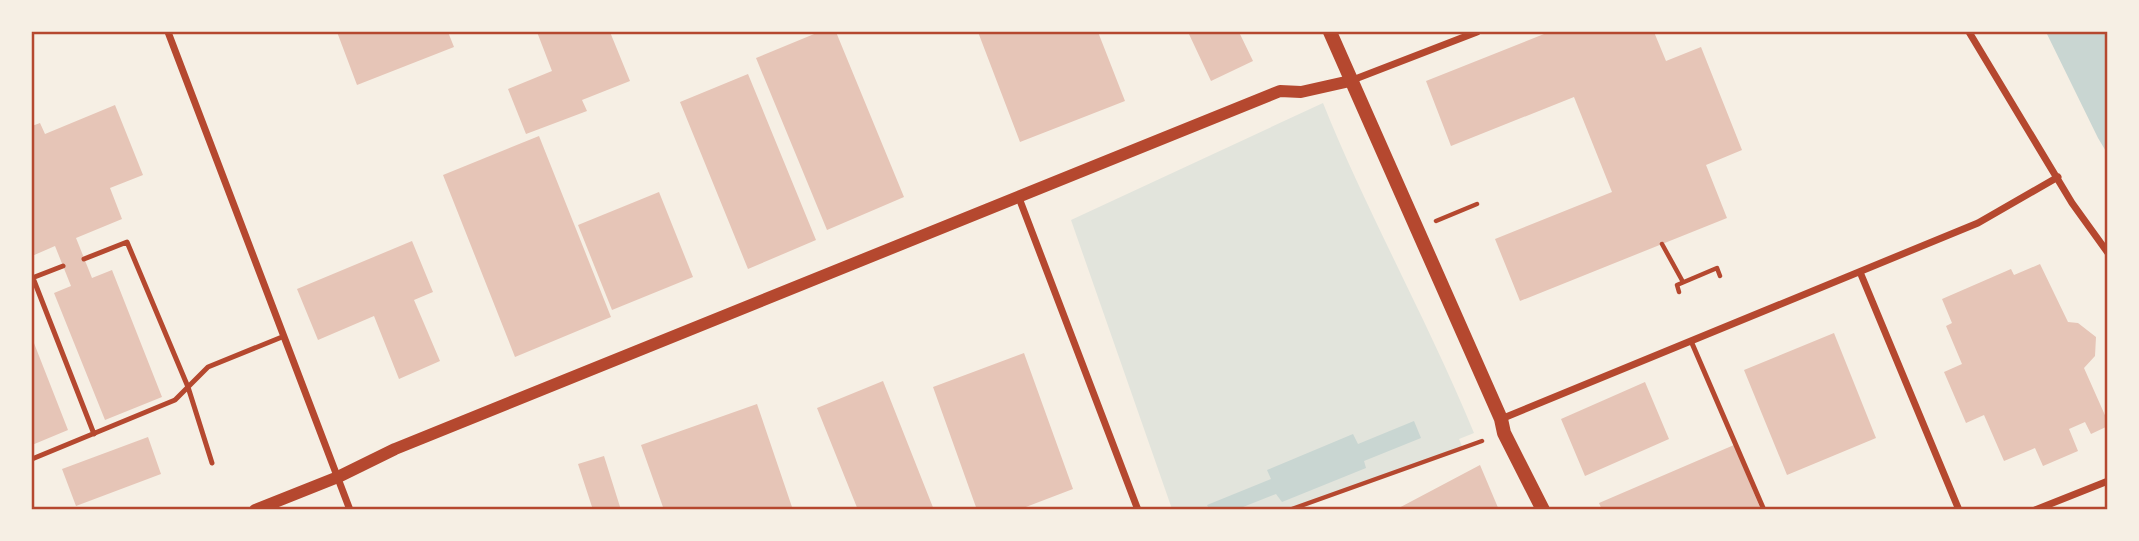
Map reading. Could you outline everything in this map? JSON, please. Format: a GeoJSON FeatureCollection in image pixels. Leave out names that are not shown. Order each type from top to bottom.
{"type":"FeatureCollection","features":[{"type":"Feature","properties":{"kind":"main road"},"geometry":{"type":"LineString","coordinates":[[1330,32],[1502,426],[1543,509]]}},
{"type":"Feature","properties":{"kind":"street"},"geometry":{"type":"LineString","coordinates":[[168,32],[282,337],[350,509]]}},
{"type":"Feature","properties":{"kind":"street"},"geometry":{"type":"LineString","coordinates":[[255,509],[338,477],[395,449],[1280,91],[1301,92],[1350,81],[1477,32]]}},
{"type":"Feature","properties":{"kind":"street"},"geometry":{"type":"LineString","coordinates":[[1969,32],[2072,204],[2108,253]]}},
{"type":"Feature","properties":{"kind":"street"},"geometry":{"type":"LineString","coordinates":[[1502,426],[1691,341],[1978,223],[2058,177]]}},
{"type":"Feature","properties":{"kind":"street"},"geometry":{"type":"LineString","coordinates":[[1019,198],[1138,509]]}},
{"type":"Feature","properties":{"kind":"street"},"geometry":{"type":"LineString","coordinates":[[1860,272],[1959,509]]}},
{"type":"Feature","properties":{"kind":"street"},"geometry":{"type":"LineString","coordinates":[[2035,509],[2108,481]]}},
{"type":"Feature","properties":{"kind":"lane"},"geometry":{"type":"LineString","coordinates":[[84,258],[127,242],[188,387],[212,463]]}},
{"type":"Feature","properties":{"kind":"lane"},"geometry":{"type":"LineString","coordinates":[[63,265],[32,278],[94,434]]}},
{"type":"Feature","properties":{"kind":"lane"},"geometry":{"type":"LineString","coordinates":[[32,459],[175,400],[208,366],[282,337]]}},
{"type":"Feature","properties":{"kind":"lane"},"geometry":{"type":"LineString","coordinates":[[1691,341],[1764,509]]}},
{"type":"Feature","properties":{"kind":"path"},"geometry":{"type":"LineString","coordinates":[[1417,228],[1477,204]]}},
{"type":"Feature","properties":{"kind":"path"},"geometry":{"type":"LineString","coordinates":[[1662,244],[1683,282]]}},
{"type":"Feature","properties":{"kind":"path"},"geometry":{"type":"LineString","coordinates":[[1679,292],[1677,285],[1717,268],[1720,276]]}},
{"type":"Feature","properties":{"kind":"path"},"geometry":{"type":"LineString","coordinates":[[1289,509],[1502,426]]}},
{"type":"Feature","properties":{"kind":"shaded area"},"geometry":{"type":"Polygon","coordinates":[[[2046,32],[2107,32],[2107,153],[2098,138],[2046,32]]]}},
{"type":"Feature","properties":{"kind":"shaded area"},"geometry":{"type":"Polygon","coordinates":[[[1323,103],[1474,433],[1459,439],[1462,446],[1299,509],[1172,509],[1071,220],[1323,103]]]}},
{"type":"Feature","properties":{"kind":"shaded area"},"geometry":{"type":"Polygon","coordinates":[[[1414,421],[1421,438],[1364,461],[1366,468],[1282,502],[1276,494],[1238,509],[1209,509],[1207,505],[1271,479],[1267,470],[1353,434],[1358,444],[1414,421]]]}},
{"type":"Feature","properties":{"kind":"building"},"geometry":{"type":"Polygon","coordinates":[[[337,32],[448,32],[454,47],[357,85],[337,32]]]}},
{"type":"Feature","properties":{"kind":"building"},"geometry":{"type":"Polygon","coordinates":[[[537,32],[610,32],[630,81],[582,100],[587,111],[526,134],[508,89],[552,71],[537,32]]]}},
{"type":"Feature","properties":{"kind":"building"},"geometry":{"type":"Polygon","coordinates":[[[819,32],[836,32],[904,197],[827,230],[756,58],[819,32]]]}},
{"type":"Feature","properties":{"kind":"building"},"geometry":{"type":"Polygon","coordinates":[[[978,32],[1098,32],[1125,101],[1020,142],[978,32]]]}},
{"type":"Feature","properties":{"kind":"building"},"geometry":{"type":"Polygon","coordinates":[[[1188,32],[1239,32],[1253,61],[1211,81],[1188,32]]]}},
{"type":"Feature","properties":{"kind":"building"},"geometry":{"type":"Polygon","coordinates":[[[1549,32],[1654,32],[1666,61],[1701,47],[1742,150],[1706,165],[1727,218],[1520,301],[1495,239],[1612,192],[1574,97],[1451,146],[1426,81],[1549,32]]]}},
{"type":"Feature","properties":{"kind":"building"},"geometry":{"type":"Polygon","coordinates":[[[748,74],[816,240],[748,269],[680,102],[748,74]]]}},
{"type":"Feature","properties":{"kind":"building"},"geometry":{"type":"Polygon","coordinates":[[[115,105],[143,175],[110,188],[122,219],[76,238],[92,278],[112,270],[162,397],[105,420],[54,293],[71,286],[55,246],[32,256],[32,126],[40,123],[45,134],[115,105]]]}},
{"type":"Feature","properties":{"kind":"building"},"geometry":{"type":"Polygon","coordinates":[[[539,136],[611,317],[515,357],[443,175],[539,136]]]}},
{"type":"Feature","properties":{"kind":"building"},"geometry":{"type":"Polygon","coordinates":[[[659,192],[693,277],[612,310],[578,225],[659,192]]]}},
{"type":"Feature","properties":{"kind":"building"},"geometry":{"type":"Polygon","coordinates":[[[412,241],[433,292],[414,300],[440,361],[399,379],[374,316],[318,340],[297,289],[412,241]]]}},
{"type":"Feature","properties":{"kind":"building"},"geometry":{"type":"Polygon","coordinates":[[[2040,264],[2068,322],[2078,323],[2096,337],[2095,356],[2084,368],[2108,422],[2108,426],[2091,434],[2085,422],[2069,429],[2078,451],[2043,466],[2035,448],[2004,461],[1984,415],[1966,423],[1944,372],[1962,364],[1946,326],[1952,323],[1942,299],[2011,269],[2014,275],[2040,264]]]}},
{"type":"Feature","properties":{"kind":"building"},"geometry":{"type":"Polygon","coordinates":[[[1834,333],[1876,438],[1787,475],[1744,370],[1834,333]]]}},
{"type":"Feature","properties":{"kind":"building"},"geometry":{"type":"Polygon","coordinates":[[[32,338],[68,430],[32,445],[32,338]]]}},
{"type":"Feature","properties":{"kind":"building"},"geometry":{"type":"Polygon","coordinates":[[[1024,353],[1073,489],[1018,510],[977,510],[933,387],[1024,353]]]}},
{"type":"Feature","properties":{"kind":"building"},"geometry":{"type":"Polygon","coordinates":[[[883,381],[934,510],[858,510],[817,408],[883,381]]]}},
{"type":"Feature","properties":{"kind":"building"},"geometry":{"type":"Polygon","coordinates":[[[1645,382],[1669,439],[1585,476],[1561,419],[1645,382]]]}},
{"type":"Feature","properties":{"kind":"building"},"geometry":{"type":"Polygon","coordinates":[[[757,404],[793,510],[664,510],[641,445],[757,404]]]}},
{"type":"Feature","properties":{"kind":"building"},"geometry":{"type":"Polygon","coordinates":[[[148,437],[161,474],[76,506],[62,469],[148,437]]]}},
{"type":"Feature","properties":{"kind":"building"},"geometry":{"type":"Polygon","coordinates":[[[1734,445],[1761,510],[1602,510],[1599,503],[1734,445]]]}},
{"type":"Feature","properties":{"kind":"building"},"geometry":{"type":"Polygon","coordinates":[[[604,456],[621,510],[593,510],[578,464],[604,456]]]}},
{"type":"Feature","properties":{"kind":"building"},"geometry":{"type":"Polygon","coordinates":[[[1480,465],[1499,510],[1395,510],[1480,465]]]}}]}
